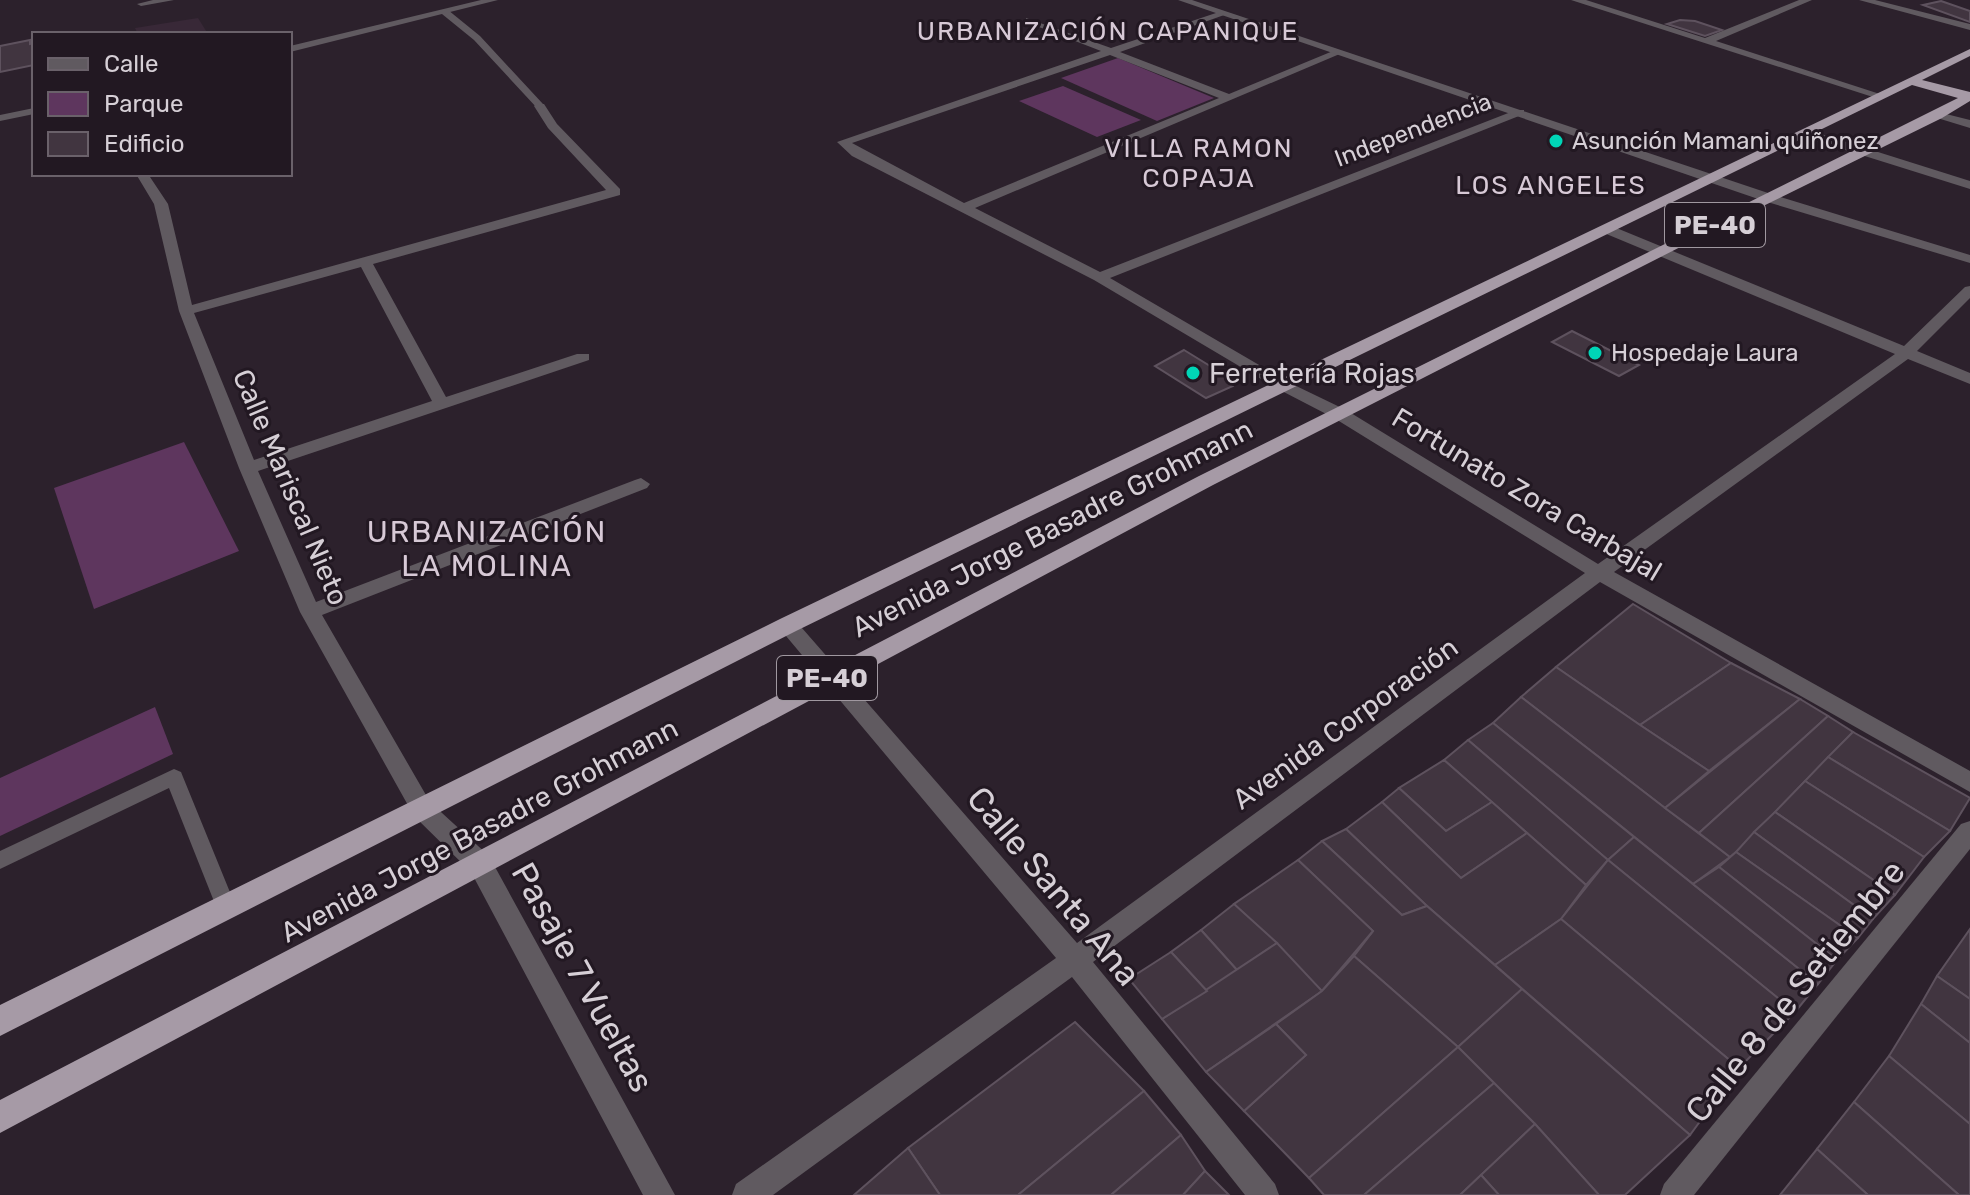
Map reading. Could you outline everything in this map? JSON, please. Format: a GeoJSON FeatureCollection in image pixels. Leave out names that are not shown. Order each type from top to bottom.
{"type":"FeatureCollection","features":[{"type":"Feature","properties":{"kind":"highway","name":"Avenida Jorge Basadre Grohmann"},"geometry":{"type":"LineString","coordinates":[[0,1021],[788,625],[1609,230],[1970,52]]}},
{"type":"Feature","properties":{"kind":"highway"},"geometry":{"type":"LineString","coordinates":[[1911,81],[1969,96]]}},
{"type":"Feature","properties":{"kind":"highway","name":"Avenida Jorge Basadre Grohmann"},"geometry":{"type":"LineString","coordinates":[[0,1117],[829,676],[1340,414],[1938,115],[1969,96]]}},
{"type":"Feature","properties":{"kind":"street"},"geometry":{"type":"LineString","coordinates":[[437,0],[445,12]]}},
{"type":"Feature","properties":{"kind":"street"},"geometry":{"type":"LineString","coordinates":[[292,49],[493,0]]}},
{"type":"Feature","properties":{"kind":"street"},"geometry":{"type":"LineString","coordinates":[[1183,0],[1769,198],[1970,259]]}},
{"type":"Feature","properties":{"kind":"street"},"geometry":{"type":"LineString","coordinates":[[1576,0],[1880,96]]}},
{"type":"Feature","properties":{"kind":"street"},"geometry":{"type":"LineString","coordinates":[[1706,41],[1807,0]]}},
{"type":"Feature","properties":{"kind":"street"},"geometry":{"type":"LineString","coordinates":[[1864,0],[1970,27]]}},
{"type":"Feature","properties":{"kind":"street"},"geometry":{"type":"LineString","coordinates":[[1113,51],[1222,14]]}},
{"type":"Feature","properties":{"kind":"street"},"geometry":{"type":"LineString","coordinates":[[1029,20],[1230,98]]}},
{"type":"Feature","properties":{"kind":"street","name":"Fortunato Zora Carbajal"},"geometry":{"type":"LineString","coordinates":[[1113,51],[843,142],[856,153],[1099,277],[1284,386],[1340,414],[1599,573],[1970,782]]}},
{"type":"Feature","properties":{"kind":"street"},"geometry":{"type":"LineString","coordinates":[[964,208],[1337,53]]}},
{"type":"Feature","properties":{"kind":"street"},"geometry":{"type":"LineString","coordinates":[[186,311],[615,192],[552,126],[540,106]]}},
{"type":"Feature","properties":{"kind":"street"},"geometry":{"type":"LineString","coordinates":[[0,118],[32,111]]}},
{"type":"Feature","properties":{"kind":"street","name":"Independencia"},"geometry":{"type":"LineString","coordinates":[[1099,277],[1520,112]]}},
{"type":"Feature","properties":{"kind":"street"},"geometry":{"type":"LineString","coordinates":[[1938,115],[1970,124]]}},
{"type":"Feature","properties":{"kind":"street"},"geometry":{"type":"LineString","coordinates":[[1805,133],[1970,185]]}},
{"type":"Feature","properties":{"kind":"street","name":"Calle Mariscal Nieto"},"geometry":{"type":"LineString","coordinates":[[143,176],[161,204],[186,311],[248,468],[310,612],[422,809]]}},
{"type":"Feature","properties":{"kind":"street"},"geometry":{"type":"LineString","coordinates":[[1609,230],[1970,379]]}},
{"type":"Feature","properties":{"kind":"street"},"geometry":{"type":"LineString","coordinates":[[365,262],[441,403]]}},
{"type":"Feature","properties":{"kind":"street","name":"Avenida Corporación"},"geometry":{"type":"LineString","coordinates":[[747,1195],[1075,960],[1599,573],[1906,353],[1970,290]]}},
{"type":"Feature","properties":{"kind":"street"},"geometry":{"type":"LineString","coordinates":[[248,468],[583,357]]}},
{"type":"Feature","properties":{"kind":"street"},"geometry":{"type":"LineString","coordinates":[[310,612],[641,484]]}},
{"type":"Feature","properties":{"kind":"street","name":"Calle Santa Ana"},"geometry":{"type":"LineString","coordinates":[[788,625],[1075,960],[1264,1195]]}},
{"type":"Feature","properties":{"kind":"street","name":"Pasaje 7 Vueltas"},"geometry":{"type":"LineString","coordinates":[[422,809],[480,864],[660,1195]]}},
{"type":"Feature","properties":{"kind":"street","name":"Calle 8 de Setiembre"},"geometry":{"type":"LineString","coordinates":[[1675,1195],[1970,831]]}},
{"type":"Feature","properties":{"kind":"lane"},"geometry":{"type":"LineString","coordinates":[[141,4],[170,0]]}},
{"type":"Feature","properties":{"kind":"lane"},"geometry":{"type":"LineString","coordinates":[[445,12],[477,38],[540,106]]}},
{"type":"Feature","properties":{"kind":"lane"},"geometry":{"type":"LineString","coordinates":[[0,860],[174,777],[226,907]]}},
{"type":"Feature","properties":{"kind":"shaded area"},"geometry":{"type":"Polygon","coordinates":[[[198,18],[207,32],[137,32],[135,28],[198,18]]]}},
{"type":"Feature","properties":{"kind":"green space"},"geometry":{"type":"Polygon","coordinates":[[[1118,58],[1214,98],[1157,121],[1061,78],[1118,58]]]}},
{"type":"Feature","properties":{"kind":"green space"},"geometry":{"type":"Polygon","coordinates":[[[1063,86],[1141,120],[1097,137],[1019,101],[1063,86]]]}},
{"type":"Feature","properties":{"kind":"green space"},"geometry":{"type":"Polygon","coordinates":[[[184,442],[239,551],[94,609],[54,488],[184,442]]]}},
{"type":"Feature","properties":{"kind":"green space"},"geometry":{"type":"Polygon","coordinates":[[[155,707],[173,754],[0,836],[0,778],[155,707]]]}},
{"type":"Feature","properties":{"kind":"building"},"geometry":{"type":"Polygon","coordinates":[[[1941,1],[1970,11],[1970,22],[1923,5],[1941,1]]]}},
{"type":"Feature","properties":{"kind":"building"},"geometry":{"type":"Polygon","coordinates":[[[1680,20],[1695,21],[1722,30],[1705,36],[1667,24],[1680,20]]]}},
{"type":"Feature","properties":{"kind":"building"},"geometry":{"type":"Polygon","coordinates":[[[30,40],[32,65],[0,72],[0,46],[30,40]]]}},
{"type":"Feature","properties":{"kind":"building","name":"Hospedaje Laura"},"geometry":{"type":"Polygon","coordinates":[[[1572,331],[1639,365],[1619,376],[1552,342],[1572,331]]]}},
{"type":"Feature","properties":{"kind":"building","name":"Ferretería Rojas"},"geometry":{"type":"Polygon","coordinates":[[[1184,350],[1231,379],[1233,386],[1206,398],[1155,366],[1184,350]]]}},
{"type":"Feature","properties":{"kind":"building"},"geometry":{"type":"Polygon","coordinates":[[[1633,604],[1731,663],[1640,725],[1556,667],[1633,604]]]}},
{"type":"Feature","properties":{"kind":"building"},"geometry":{"type":"Polygon","coordinates":[[[1731,663],[1800,699],[1709,771],[1640,725],[1731,663]]]}},
{"type":"Feature","properties":{"kind":"building"},"geometry":{"type":"Polygon","coordinates":[[[1556,667],[1709,771],[1665,808],[1521,697],[1556,667]]]}},
{"type":"Feature","properties":{"kind":"building"},"geometry":{"type":"Polygon","coordinates":[[[1521,697],[1730,857],[1693,884],[1493,723],[1521,697]]]}},
{"type":"Feature","properties":{"kind":"building"},"geometry":{"type":"Polygon","coordinates":[[[1800,699],[1828,716],[1699,833],[1665,808],[1800,699]]]}},
{"type":"Feature","properties":{"kind":"building"},"geometry":{"type":"Polygon","coordinates":[[[1828,716],[1853,732],[1736,852],[1730,857],[1699,833],[1828,716]]]}},
{"type":"Feature","properties":{"kind":"building"},"geometry":{"type":"Polygon","coordinates":[[[1493,723],[1634,837],[1608,860],[1468,740],[1493,723]]]}},
{"type":"Feature","properties":{"kind":"building"},"geometry":{"type":"Polygon","coordinates":[[[1853,732],[1970,798],[1950,831],[1828,757],[1853,732]]]}},
{"type":"Feature","properties":{"kind":"building"},"geometry":{"type":"Polygon","coordinates":[[[1468,740],[1608,860],[1586,885],[1444,760],[1468,740]]]}},
{"type":"Feature","properties":{"kind":"building"},"geometry":{"type":"Polygon","coordinates":[[[1828,757],[1950,831],[1924,857],[1805,781],[1828,757]]]}},
{"type":"Feature","properties":{"kind":"building"},"geometry":{"type":"Polygon","coordinates":[[[1444,760],[1492,802],[1446,831],[1399,788],[1444,760]]]}},
{"type":"Feature","properties":{"kind":"building"},"geometry":{"type":"Polygon","coordinates":[[[1805,781],[1924,857],[1895,895],[1775,812],[1805,781]]]}},
{"type":"Feature","properties":{"kind":"building"},"geometry":{"type":"Polygon","coordinates":[[[1399,788],[1446,831],[1492,802],[1527,833],[1461,878],[1382,802],[1399,788]]]}},
{"type":"Feature","properties":{"kind":"building"},"geometry":{"type":"Polygon","coordinates":[[[1382,802],[1461,878],[1527,833],[1586,885],[1561,919],[1495,965],[1346,829],[1382,802]]]}},
{"type":"Feature","properties":{"kind":"building"},"geometry":{"type":"Polygon","coordinates":[[[1775,812],[1895,895],[1873,919],[1754,832],[1775,812]]]}},
{"type":"Feature","properties":{"kind":"building"},"geometry":{"type":"Polygon","coordinates":[[[1346,829],[1427,906],[1402,915],[1322,841],[1346,829]]]}},
{"type":"Feature","properties":{"kind":"building"},"geometry":{"type":"Polygon","coordinates":[[[1754,832],[1873,919],[1858,938],[1736,852],[1754,832]]]}},
{"type":"Feature","properties":{"kind":"building"},"geometry":{"type":"Polygon","coordinates":[[[1634,837],[1818,984],[1795,1012],[1608,860],[1634,837]]]}},
{"type":"Feature","properties":{"kind":"building"},"geometry":{"type":"Polygon","coordinates":[[[1322,841],[1402,915],[1427,906],[1522,989],[1458,1047],[1354,956],[1373,931],[1298,860],[1322,841]]]}},
{"type":"Feature","properties":{"kind":"building"},"geometry":{"type":"Polygon","coordinates":[[[1736,852],[1858,938],[1837,960],[1719,867],[1736,852]]]}},
{"type":"Feature","properties":{"kind":"building"},"geometry":{"type":"Polygon","coordinates":[[[1298,860],[1373,931],[1322,991],[1234,904],[1298,860]]]}},
{"type":"Feature","properties":{"kind":"building"},"geometry":{"type":"Polygon","coordinates":[[[1608,860],[1795,1012],[1739,1068],[1561,919],[1608,860]]]}},
{"type":"Feature","properties":{"kind":"building"},"geometry":{"type":"Polygon","coordinates":[[[1719,867],[1837,960],[1818,984],[1693,884],[1719,867]]]}},
{"type":"Feature","properties":{"kind":"building"},"geometry":{"type":"Polygon","coordinates":[[[1234,904],[1277,943],[1237,970],[1201,930],[1234,904]]]}},
{"type":"Feature","properties":{"kind":"building"},"geometry":{"type":"Polygon","coordinates":[[[1561,919],[1739,1068],[1690,1135],[1495,965],[1561,919]]]}},
{"type":"Feature","properties":{"kind":"building"},"geometry":{"type":"Polygon","coordinates":[[[1970,929],[1970,999],[1937,976],[1970,929]]]}},
{"type":"Feature","properties":{"kind":"building"},"geometry":{"type":"Polygon","coordinates":[[[1201,930],[1237,970],[1207,991],[1171,952],[1201,930]]]}},
{"type":"Feature","properties":{"kind":"building"},"geometry":{"type":"Polygon","coordinates":[[[1277,943],[1322,991],[1206,1072],[1162,1019],[1277,943]]]}},
{"type":"Feature","properties":{"kind":"building"},"geometry":{"type":"Polygon","coordinates":[[[1171,952],[1207,991],[1162,1019],[1129,979],[1171,952]]]}},
{"type":"Feature","properties":{"kind":"building"},"geometry":{"type":"Polygon","coordinates":[[[1354,956],[1458,1047],[1309,1178],[1244,1111],[1306,1055],[1276,1024],[1322,991],[1354,956]]]}},
{"type":"Feature","properties":{"kind":"building"},"geometry":{"type":"Polygon","coordinates":[[[1937,976],[1970,999],[1970,1043],[1921,1004],[1937,976]]]}},
{"type":"Feature","properties":{"kind":"building"},"geometry":{"type":"Polygon","coordinates":[[[1522,989],[1690,1135],[1625,1195],[1599,1195],[1535,1124],[1458,1047],[1522,989]]]}},
{"type":"Feature","properties":{"kind":"building"},"geometry":{"type":"Polygon","coordinates":[[[1921,1004],[1970,1043],[1970,1124],[1889,1056],[1921,1004]]]}},
{"type":"Feature","properties":{"kind":"building"},"geometry":{"type":"Polygon","coordinates":[[[1075,1022],[1144,1091],[1018,1195],[940,1195],[908,1148],[1075,1022]]]}},
{"type":"Feature","properties":{"kind":"building"},"geometry":{"type":"Polygon","coordinates":[[[1276,1024],[1306,1055],[1244,1111],[1206,1072],[1276,1024]]]}},
{"type":"Feature","properties":{"kind":"building"},"geometry":{"type":"Polygon","coordinates":[[[1458,1047],[1494,1083],[1364,1195],[1324,1195],[1309,1178],[1458,1047]]]}},
{"type":"Feature","properties":{"kind":"building"},"geometry":{"type":"Polygon","coordinates":[[[1889,1056],[1970,1124],[1970,1195],[1959,1195],[1854,1102],[1889,1056]]]}},
{"type":"Feature","properties":{"kind":"building"},"geometry":{"type":"Polygon","coordinates":[[[1494,1083],[1535,1124],[1460,1195],[1364,1195],[1494,1083]]]}},
{"type":"Feature","properties":{"kind":"building"},"geometry":{"type":"Polygon","coordinates":[[[1144,1091],[1181,1135],[1111,1195],[1018,1195],[1144,1091]]]}},
{"type":"Feature","properties":{"kind":"building"},"geometry":{"type":"Polygon","coordinates":[[[1854,1102],[1959,1195],[1868,1195],[1817,1149],[1854,1102]]]}},
{"type":"Feature","properties":{"kind":"building"},"geometry":{"type":"Polygon","coordinates":[[[1535,1124],[1599,1195],[1499,1195],[1481,1175],[1535,1124]]]}},
{"type":"Feature","properties":{"kind":"building"},"geometry":{"type":"Polygon","coordinates":[[[1181,1135],[1205,1171],[1183,1195],[1111,1195],[1181,1135]]]}},
{"type":"Feature","properties":{"kind":"building"},"geometry":{"type":"Polygon","coordinates":[[[908,1148],[940,1195],[854,1195],[908,1148]]]}},
{"type":"Feature","properties":{"kind":"building"},"geometry":{"type":"Polygon","coordinates":[[[1817,1149],[1868,1195],[1780,1195],[1817,1149]]]}},
{"type":"Feature","properties":{"kind":"building"},"geometry":{"type":"Polygon","coordinates":[[[1205,1171],[1229,1195],[1183,1195],[1205,1171]]]}},
{"type":"Feature","properties":{"kind":"building"},"geometry":{"type":"Polygon","coordinates":[[[1481,1175],[1499,1195],[1460,1195],[1481,1175]]]}},
{"type":"Feature","properties":{"kind":"place","name":"Asunción Mamani quiñonez"},"geometry":{"type":"Point","coordinates":[1556,141]}},
{"type":"Feature","properties":{"kind":"place","name":"Hospedaje Laura"},"geometry":{"type":"Point","coordinates":[1595,353]}},
{"type":"Feature","properties":{"kind":"place","name":"Ferretería Rojas"},"geometry":{"type":"Point","coordinates":[1193,373]}},
{"type":"Feature","properties":{"kind":"district","name":"URBANIZACIÓN CAPANIQUE"},"geometry":{"type":"Point","coordinates":[1108,31]}},
{"type":"Feature","properties":{"kind":"district","name":"VILLA RAMON COPAJA"},"geometry":{"type":"Point","coordinates":[1199,163]}},
{"type":"Feature","properties":{"kind":"district","name":"LOS ANGELES"},"geometry":{"type":"Point","coordinates":[1551,185]}},
{"type":"Feature","properties":{"kind":"district","name":"URBANIZACIÓN LA MOLINA"},"geometry":{"type":"Point","coordinates":[487,549]}}]}
